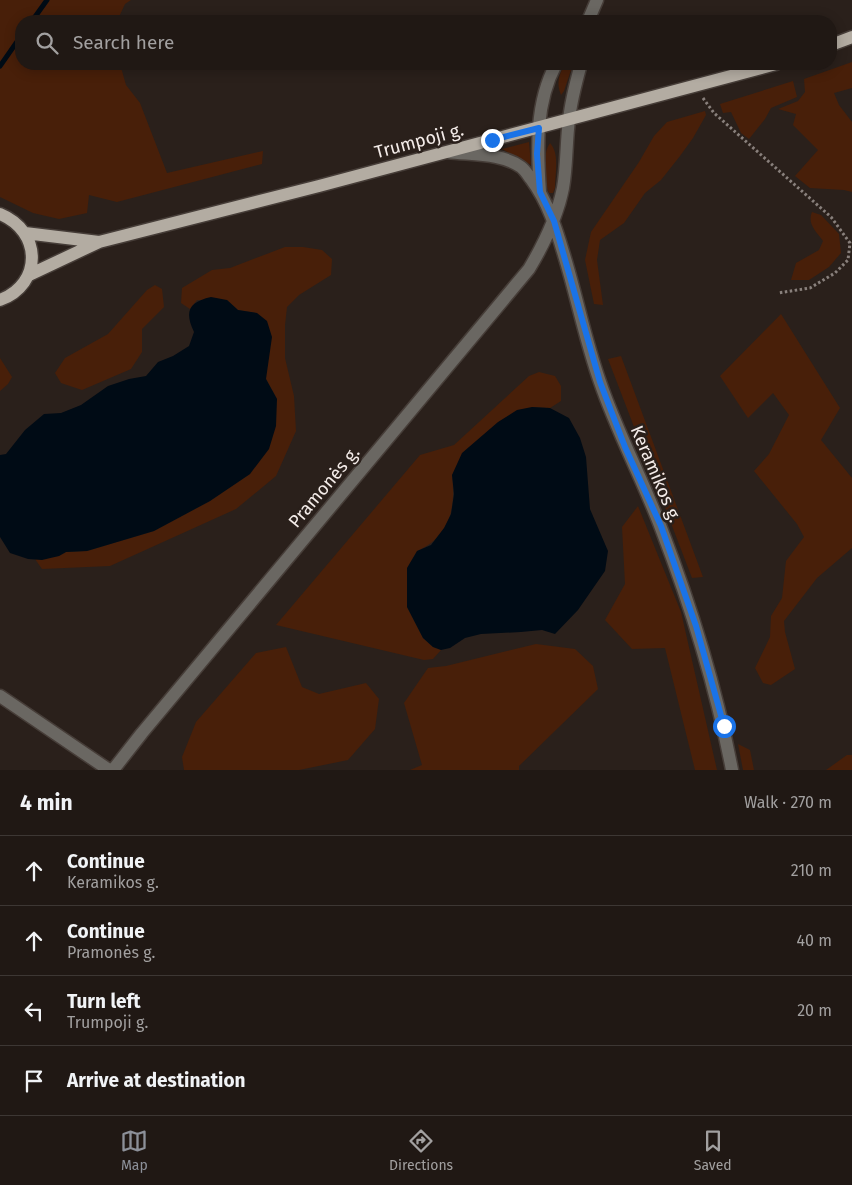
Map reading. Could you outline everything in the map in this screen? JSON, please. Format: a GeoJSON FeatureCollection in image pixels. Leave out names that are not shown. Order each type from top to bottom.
{"type":"FeatureCollection","features":[{"type":"Feature","properties":{"kind":"main road"},"geometry":{"type":"LineString","coordinates":[[837,42],[852,37]]}},
{"type":"Feature","properties":{"kind":"main road","name":"Trumpoji g."},"geometry":{"type":"LineString","coordinates":[[29,275],[100,242],[754,70]]}},
{"type":"Feature","properties":{"kind":"main road"},"geometry":{"type":"LineString","coordinates":[[0,214],[17,223],[26,233],[32,256],[29,275],[18,290],[0,300]]}},
{"type":"Feature","properties":{"kind":"main road","name":"Trumpoji g."},"geometry":{"type":"LineString","coordinates":[[26,233],[100,242]]}},
{"type":"Feature","properties":{"kind":"street"},"geometry":{"type":"LineString","coordinates":[[591,15],[597,0]]}},
{"type":"Feature","properties":{"kind":"street"},"geometry":{"type":"LineString","coordinates":[[540,192],[537,154],[539,128],[542,102],[552,70]]}},
{"type":"Feature","properties":{"kind":"street","name":"Pramonės g."},"geometry":{"type":"LineString","coordinates":[[113,770],[529,269],[542,248],[554,221],[563,188],[569,120],[573,94],[580,70]]}},
{"type":"Feature","properties":{"kind":"street"},"geometry":{"type":"LineString","coordinates":[[446,152],[502,158],[522,168],[540,192],[554,221]]}},
{"type":"Feature","properties":{"kind":"street","name":"Keramikos g."},"geometry":{"type":"LineString","coordinates":[[554,221],[600,382],[625,447],[661,526],[696,626],[724,726],[732,770]]}},
{"type":"Feature","properties":{"kind":"street"},"geometry":{"type":"LineString","coordinates":[[0,696],[109,770]]}},
{"type":"Feature","properties":{"kind":"path"},"geometry":{"type":"LineString","coordinates":[[694,86],[714,113],[831,217],[851,244],[848,260],[835,273],[810,288],[778,293]]}},
{"type":"Feature","properties":{"kind":"shaded area"},"geometry":{"type":"Polygon","coordinates":[[[0,0],[131,0],[125,4],[120,15],[15,15],[15,70],[122,70],[126,85],[140,103],[167,173],[263,151],[262,164],[117,202],[89,195],[87,213],[59,219],[33,213],[0,197],[0,0]]]}},
{"type":"Feature","properties":{"kind":"shaded area"},"geometry":{"type":"Polygon","coordinates":[[[852,62],[852,88],[834,93],[839,105],[852,122],[852,192],[810,188],[795,176],[818,150],[793,125],[796,114],[778,109],[798,101],[805,92],[804,79],[829,70],[837,70],[837,67],[852,62]]]}},
{"type":"Feature","properties":{"kind":"shaded area"},"geometry":{"type":"Polygon","coordinates":[[[571,70],[561,95],[559,79],[561,71],[571,70]]]}},
{"type":"Feature","properties":{"kind":"shaded area"},"geometry":{"type":"Polygon","coordinates":[[[793,81],[797,97],[771,108],[749,139],[741,133],[731,112],[723,113],[720,104],[793,81]]]}},
{"type":"Feature","properties":{"kind":"shaded area"},"geometry":{"type":"Polygon","coordinates":[[[705,111],[706,115],[693,138],[661,180],[645,193],[624,223],[600,240],[597,260],[603,305],[594,304],[585,260],[591,232],[639,162],[654,136],[667,122],[705,111]]]}},
{"type":"Feature","properties":{"kind":"shaded area"},"geometry":{"type":"Polygon","coordinates":[[[529,142],[531,165],[502,149],[529,142]]]}},
{"type":"Feature","properties":{"kind":"shaded area"},"geometry":{"type":"Polygon","coordinates":[[[550,143],[556,158],[555,188],[553,193],[549,193],[545,174],[545,160],[550,143]]]}},
{"type":"Feature","properties":{"kind":"shaded area"},"geometry":{"type":"Polygon","coordinates":[[[812,212],[821,215],[839,234],[841,253],[829,267],[809,280],[791,280],[796,263],[819,250],[823,241],[811,224],[812,212]]]}},
{"type":"Feature","properties":{"kind":"shaded area"},"geometry":{"type":"Polygon","coordinates":[[[285,247],[322,250],[332,259],[331,275],[299,295],[287,307],[285,358],[294,396],[296,431],[276,476],[236,509],[110,566],[42,569],[35,559],[59,556],[66,552],[87,551],[154,531],[210,501],[250,474],[277,399],[266,379],[256,313],[238,310],[227,300],[197,300],[190,309],[181,303],[182,288],[212,270],[230,268],[285,247]]]}},
{"type":"Feature","properties":{"kind":"shaded area"},"geometry":{"type":"Polygon","coordinates":[[[155,285],[162,289],[164,307],[142,329],[142,352],[131,369],[82,390],[61,383],[55,373],[65,358],[108,334],[147,290],[155,285]]]}},
{"type":"Feature","properties":{"kind":"shaded area"},"geometry":{"type":"Polygon","coordinates":[[[211,297],[227,300],[238,310],[257,313],[267,321],[272,337],[266,379],[277,399],[276,426],[269,449],[250,474],[210,501],[154,531],[87,551],[66,552],[59,556],[42,560],[28,559],[10,553],[0,537],[0,455],[6,454],[25,430],[44,414],[61,413],[81,405],[108,386],[146,376],[158,362],[173,356],[189,346],[194,332],[189,318],[190,308],[198,302],[211,297]]]}},
{"type":"Feature","properties":{"kind":"shaded area"},"geometry":{"type":"Polygon","coordinates":[[[781,314],[840,408],[821,440],[852,478],[852,548],[817,578],[784,621],[795,669],[771,685],[763,683],[755,668],[770,637],[771,616],[782,598],[786,561],[804,537],[797,524],[754,471],[769,454],[789,415],[773,393],[748,418],[720,376],[781,314]]]}},
{"type":"Feature","properties":{"kind":"shaded area"},"geometry":{"type":"Polygon","coordinates":[[[621,356],[703,577],[692,578],[608,359],[621,356]]]}},
{"type":"Feature","properties":{"kind":"shaded area"},"geometry":{"type":"Polygon","coordinates":[[[0,358],[12,377],[8,384],[0,391],[0,358]]]}},
{"type":"Feature","properties":{"kind":"shaded area"},"geometry":{"type":"Polygon","coordinates":[[[539,372],[555,376],[561,386],[561,401],[550,408],[532,407],[452,475],[453,499],[444,530],[428,545],[417,551],[407,607],[423,638],[433,647],[441,650],[433,659],[424,660],[276,625],[420,455],[454,445],[529,376],[539,372]]]}},
{"type":"Feature","properties":{"kind":"shaded area"},"geometry":{"type":"Polygon","coordinates":[[[532,407],[550,408],[569,418],[580,438],[586,457],[590,509],[608,551],[605,571],[578,610],[555,634],[542,630],[481,634],[465,638],[450,648],[441,650],[433,647],[423,638],[407,607],[407,568],[417,551],[431,545],[444,528],[451,514],[454,494],[452,475],[462,453],[498,422],[517,410],[532,407]]]}},
{"type":"Feature","properties":{"kind":"shaded area"},"geometry":{"type":"Polygon","coordinates":[[[638,506],[681,612],[717,770],[695,770],[665,648],[632,649],[605,620],[625,584],[622,527],[638,506]]]}},
{"type":"Feature","properties":{"kind":"shaded area"},"geometry":{"type":"Polygon","coordinates":[[[536,644],[575,649],[593,666],[598,689],[519,766],[519,770],[410,770],[422,765],[404,703],[428,668],[446,666],[536,644]]]}},
{"type":"Feature","properties":{"kind":"shaded area"},"geometry":{"type":"Polygon","coordinates":[[[286,647],[302,687],[319,694],[366,683],[379,699],[375,729],[348,760],[299,770],[184,770],[182,757],[196,722],[256,653],[286,647]]]}},
{"type":"Feature","properties":{"kind":"shaded area"},"geometry":{"type":"Polygon","coordinates":[[[738,744],[750,750],[754,770],[743,770],[738,744]]]}},
{"type":"Feature","properties":{"kind":"shaded area"},"geometry":{"type":"Polygon","coordinates":[[[847,755],[852,755],[852,770],[826,770],[847,755]]]}},
{"type":"Feature","properties":{"kind":"waterway"},"geometry":{"type":"LineString","coordinates":[[36,15],[47,0]]}},
{"type":"Feature","properties":{"kind":"waterway"},"geometry":{"type":"LineString","coordinates":[[0,66],[15,45]]}},
{"type":"Feature","properties":{"kind":"route"},"geometry":{"type":"LineString","coordinates":[[492,140],[539,128],[537,154],[540,192],[554,221],[600,382],[625,447],[661,526],[696,626],[724,726]]}}]}
